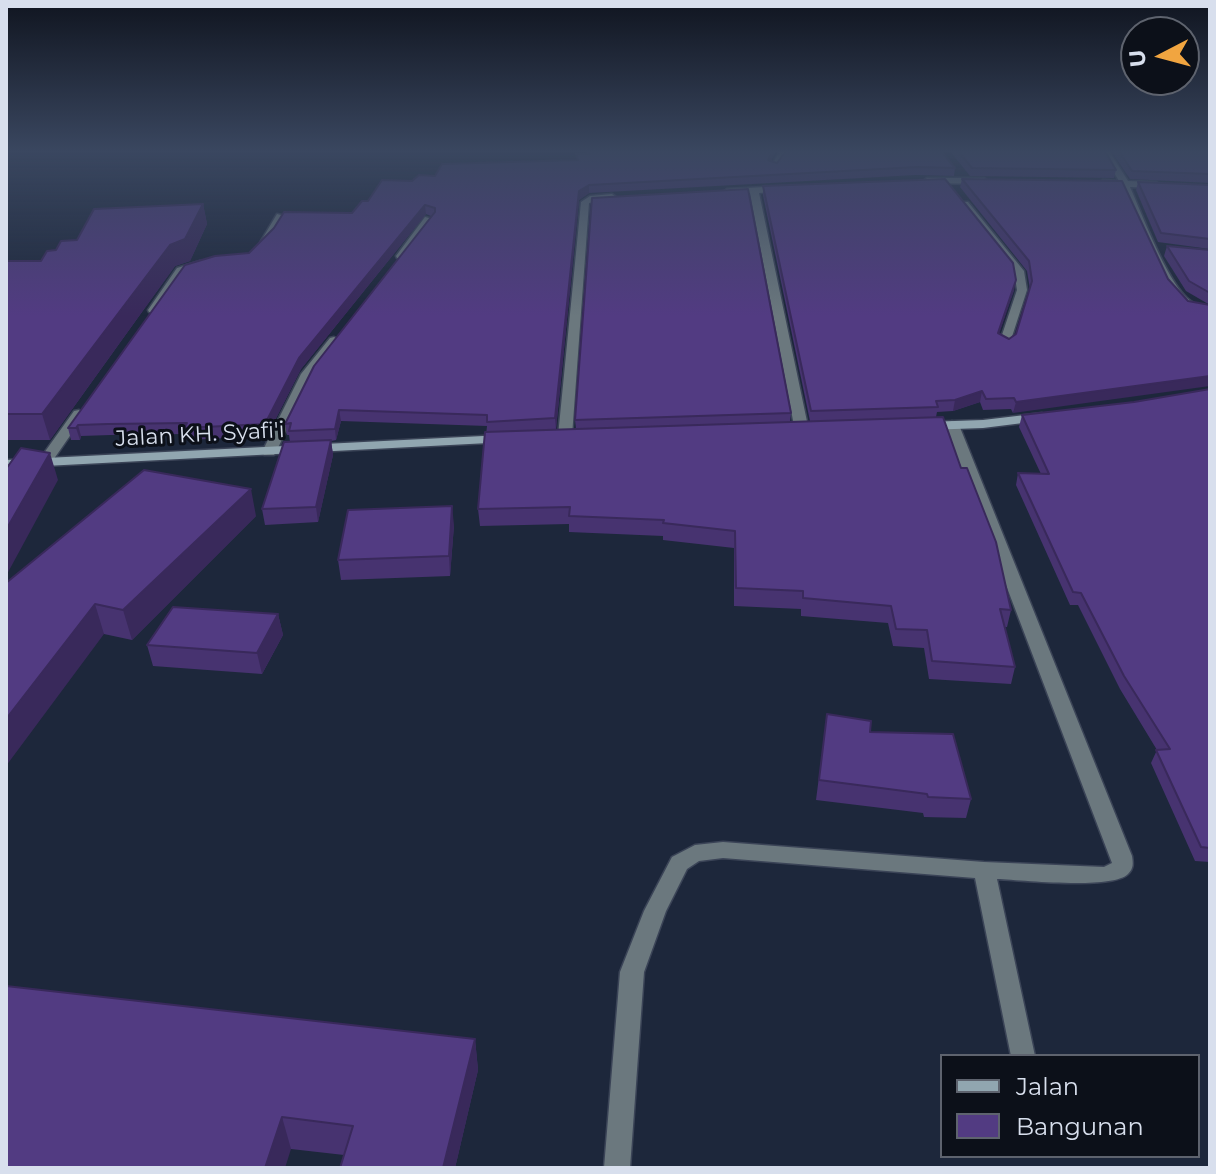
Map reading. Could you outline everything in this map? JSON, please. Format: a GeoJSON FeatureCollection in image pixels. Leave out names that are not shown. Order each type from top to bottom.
{"type":"FeatureCollection","features":[{"type":"Feature","properties":{"kind":"main road"},"geometry":{"type":"LineString","coordinates":[[907,427],[1057,415]]}},
{"type":"Feature","properties":{"kind":"main road"},"geometry":{"type":"LineString","coordinates":[[787,432],[817,431]]}},
{"type":"Feature","properties":{"kind":"main road"},"geometry":{"type":"LineString","coordinates":[[549,436],[581,435]]}},
{"type":"Feature","properties":{"kind":"main road","name":"Jalan KH. Syafi'i"},"geometry":{"type":"LineString","coordinates":[[6,464],[518,438]]}},
{"type":"Feature","properties":{"kind":"street"},"geometry":{"type":"LineString","coordinates":[[565,436],[585,206]]}},
{"type":"Feature","properties":{"kind":"street"},"geometry":{"type":"LineString","coordinates":[[757,206],[802,431]]}},
{"type":"Feature","properties":{"kind":"street"},"geometry":{"type":"LineString","coordinates":[[967,206],[1019,271],[1022,290],[1005,344]]}},
{"type":"Feature","properties":{"kind":"street"},"geometry":{"type":"LineString","coordinates":[[1134,206],[1152,248],[1183,302],[1210,311]]}},
{"type":"Feature","properties":{"kind":"street"},"geometry":{"type":"LineString","coordinates":[[248,254],[269,240],[280,216]]}},
{"type":"Feature","properties":{"kind":"street"},"geometry":{"type":"LineString","coordinates":[[390,270],[428,219]]}},
{"type":"Feature","properties":{"kind":"street"},"geometry":{"type":"LineString","coordinates":[[1152,248],[1166,249]]}},
{"type":"Feature","properties":{"kind":"street"},"geometry":{"type":"LineString","coordinates":[[143,324],[181,270],[210,263]]}},
{"type":"Feature","properties":{"kind":"street"},"geometry":{"type":"LineString","coordinates":[[269,452],[307,374],[344,328]]}},
{"type":"Feature","properties":{"kind":"street"},"geometry":{"type":"LineString","coordinates":[[44,463],[89,400]]}},
{"type":"Feature","properties":{"kind":"street"},"geometry":{"type":"LineString","coordinates":[[617,1168],[632,972],[655,911],[679,863],[695,853],[723,850],[984,870],[1104,875],[1119,870],[1123,865],[952,425]]}},
{"type":"Feature","properties":{"kind":"street"},"geometry":{"type":"LineString","coordinates":[[13,483],[27,463]]}},
{"type":"Feature","properties":{"kind":"street"},"geometry":{"type":"LineString","coordinates":[[984,870],[1023,1054]]}},
{"type":"Feature","properties":{"kind":"building"},"geometry":{"type":"Polygon","coordinates":[[[202,206],[185,239],[170,245],[42,414],[6,414],[6,261],[41,261],[47,251],[56,250],[61,241],[77,240],[94,209],[202,206]]]}},
{"type":"Feature","properties":{"kind":"building"},"geometry":{"type":"Polygon","coordinates":[[[358,206],[424,206],[299,358],[265,424],[184,428],[187,423],[108,424],[68,428],[185,265],[215,256],[249,253],[274,228],[284,212],[352,213],[358,206]]]}},
{"type":"Feature","properties":{"kind":"building"},"geometry":{"type":"Polygon","coordinates":[[[428,206],[577,206],[555,418],[487,422],[487,415],[339,410],[335,429],[289,431],[291,423],[285,424],[314,366],[435,212],[435,208],[428,206]]]}},
{"type":"Feature","properties":{"kind":"building"},"geometry":{"type":"Polygon","coordinates":[[[591,206],[751,206],[791,413],[575,420],[591,206]]]}},
{"type":"Feature","properties":{"kind":"building"},"geometry":{"type":"Polygon","coordinates":[[[767,206],[967,206],[1013,263],[1016,280],[998,333],[1009,339],[1016,334],[1032,281],[1029,261],[984,206],[1134,206],[1168,279],[1188,301],[1210,305],[1210,376],[1016,402],[1014,398],[986,399],[982,391],[955,400],[936,401],[938,407],[811,411],[767,206]]]}},
{"type":"Feature","properties":{"kind":"building"},"geometry":{"type":"Polygon","coordinates":[[[1149,206],[1210,206],[1210,239],[1161,233],[1149,206]]]}},
{"type":"Feature","properties":{"kind":"building"},"geometry":{"type":"Polygon","coordinates":[[[1167,246],[1210,250],[1210,293],[1189,281],[1167,246]]]}},
{"type":"Feature","properties":{"kind":"building"},"geometry":{"type":"Polygon","coordinates":[[[1210,389],[1210,848],[1201,847],[1156,750],[1170,749],[1124,676],[1081,593],[1073,592],[1018,473],[1049,474],[1022,415],[1134,402],[1210,389]]]}},
{"type":"Feature","properties":{"kind":"building"},"geometry":{"type":"Polygon","coordinates":[[[943,417],[961,468],[967,468],[996,542],[1011,610],[1000,609],[1015,667],[932,661],[927,630],[896,629],[891,606],[803,598],[803,591],[736,588],[735,531],[663,523],[664,520],[569,516],[570,507],[478,509],[485,432],[943,417]]]}},
{"type":"Feature","properties":{"kind":"building"},"geometry":{"type":"Polygon","coordinates":[[[331,440],[316,507],[262,509],[284,442],[331,440]]]}},
{"type":"Feature","properties":{"kind":"building"},"geometry":{"type":"Polygon","coordinates":[[[21,448],[50,453],[6,530],[6,469],[21,448]]]}},
{"type":"Feature","properties":{"kind":"building"},"geometry":{"type":"Polygon","coordinates":[[[144,470],[251,489],[123,610],[95,604],[6,719],[6,583],[144,470]]]}},
{"type":"Feature","properties":{"kind":"building"},"geometry":{"type":"Polygon","coordinates":[[[452,506],[449,556],[338,560],[348,510],[452,506]]]}},
{"type":"Feature","properties":{"kind":"building"},"geometry":{"type":"Polygon","coordinates":[[[173,607],[278,614],[257,653],[147,645],[173,607]]]}},
{"type":"Feature","properties":{"kind":"building"},"geometry":{"type":"Polygon","coordinates":[[[827,714],[871,721],[870,732],[953,734],[971,799],[928,797],[927,794],[819,780],[827,714]]]}},
{"type":"Feature","properties":{"kind":"building"},"geometry":{"type":"Polygon","coordinates":[[[6,986],[475,1039],[443,1168],[340,1168],[353,1126],[282,1117],[265,1168],[6,1168],[6,986]]]}}]}
